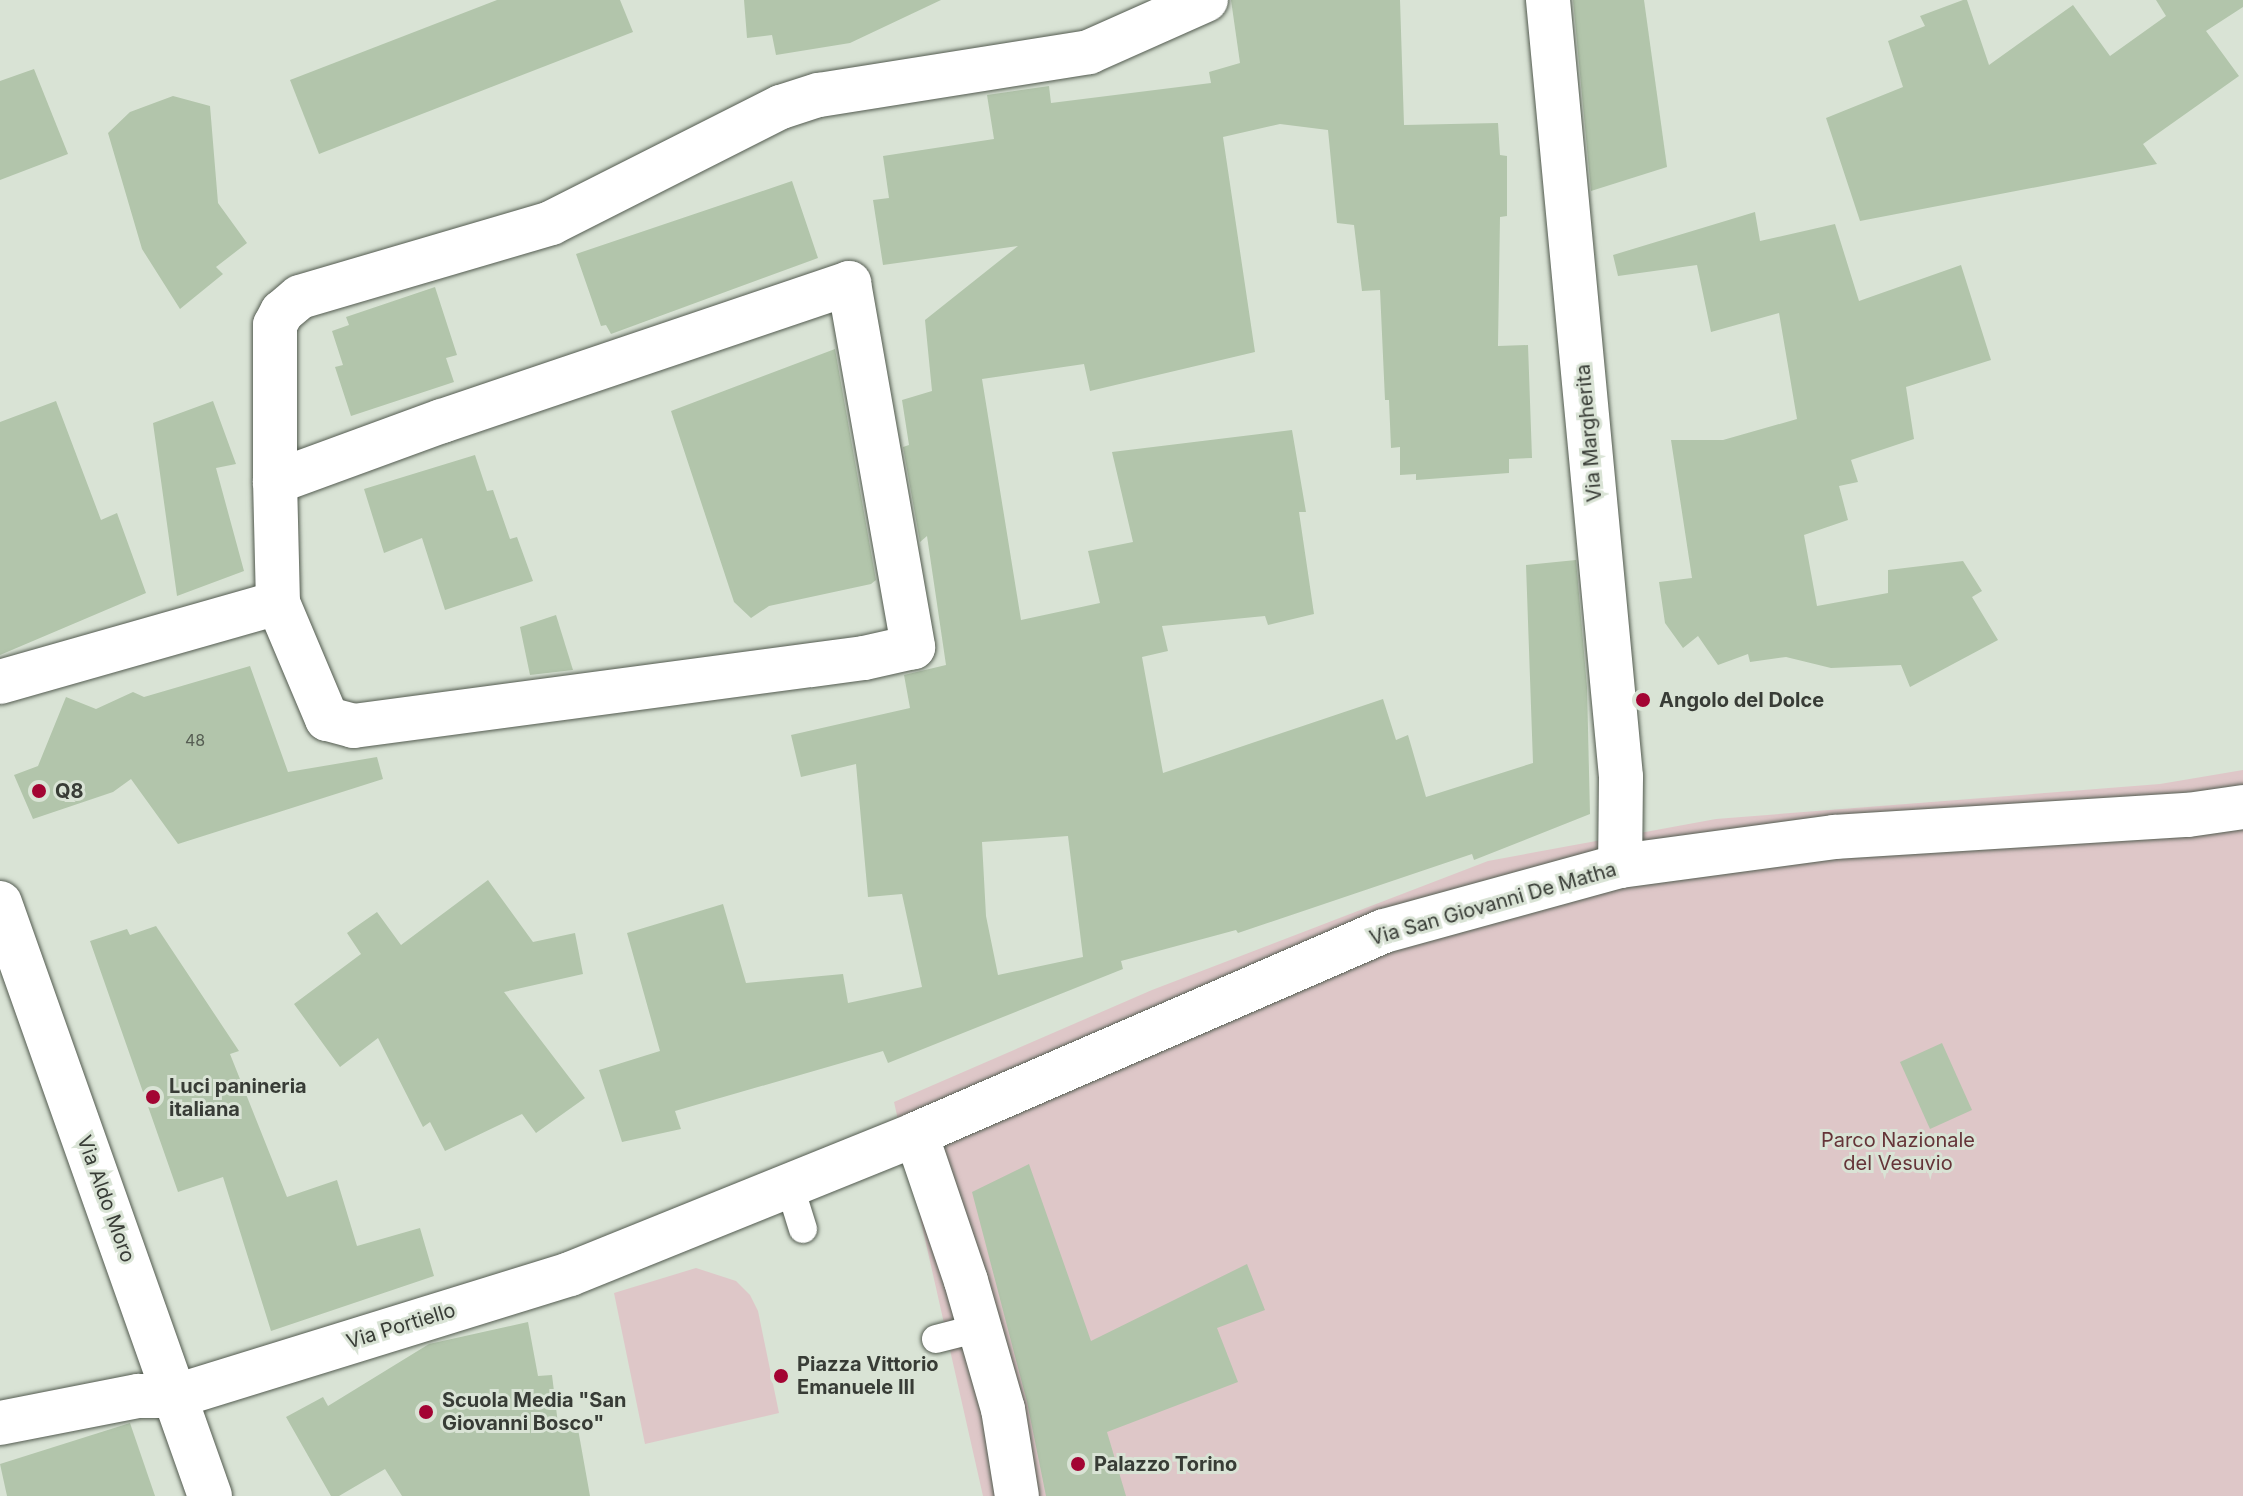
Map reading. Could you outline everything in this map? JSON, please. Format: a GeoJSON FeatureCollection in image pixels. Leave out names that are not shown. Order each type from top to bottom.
{"type":"FeatureCollection","features":[{"type":"Feature","properties":{"kind":"street"},"geometry":{"type":"LineString","coordinates":[[275,482],[442,421],[849,283],[913,647],[864,658],[354,726],[327,719],[278,603],[275,482],[275,325],[282,312],[300,297],[551,223],[781,107],[819,95],[1089,52],[1206,0]]}},
{"type":"Feature","properties":{"kind":"street","name":"Via Margherita"},"geometry":{"type":"LineString","coordinates":[[1548,0],[1621,777],[1620,866]]}},
{"type":"Feature","properties":{"kind":"street"},"geometry":{"type":"LineString","coordinates":[[0,682],[278,603]]}},
{"type":"Feature","properties":{"kind":"street","name":"Via San Giovanni De Matha"},"geometry":{"type":"LineString","coordinates":[[789,1184],[916,1134],[1384,931],[1620,866],[1834,837],[2188,815],[2243,807]]}},
{"type":"Feature","properties":{"kind":"street","name":"Via Aldo Moro"},"geometry":{"type":"LineString","coordinates":[[0,903],[210,1496]]}},
{"type":"Feature","properties":{"kind":"street"},"geometry":{"type":"LineString","coordinates":[[916,1134],[1003,1409],[1017,1496]]}},
{"type":"Feature","properties":{"kind":"street","name":"Via Portiello"},"geometry":{"type":"LineString","coordinates":[[0,1423],[138,1396],[176,1396],[570,1274],[789,1184]]}},
{"type":"Feature","properties":{"kind":"lane"},"geometry":{"type":"LineString","coordinates":[[789,1184],[803,1229]]}},
{"type":"Feature","properties":{"kind":"lane"},"geometry":{"type":"LineString","coordinates":[[936,1339],[979,1328]]}},
{"type":"Feature","properties":{"kind":"green space","name":"Parco Nazionale del Vesuvio"},"geometry":{"type":"Polygon","coordinates":[[[2243,770],[2243,1496],[983,1496],[894,1102],[1152,990],[1488,861],[1716,819],[2160,784],[2243,770]]]}},
{"type":"Feature","properties":{"kind":"green space"},"geometry":{"type":"Polygon","coordinates":[[[696,1268],[736,1281],[750,1295],[758,1311],[779,1413],[645,1444],[614,1293],[696,1268]]]}},
{"type":"Feature","properties":{"kind":"building"},"geometry":{"type":"Polygon","coordinates":[[[497,0],[620,0],[633,32],[319,154],[290,80],[497,0]]]}},
{"type":"Feature","properties":{"kind":"building"},"geometry":{"type":"Polygon","coordinates":[[[744,0],[941,0],[850,43],[776,55],[772,35],[747,38],[744,0]]]}},
{"type":"Feature","properties":{"kind":"building"},"geometry":{"type":"Polygon","coordinates":[[[1231,0],[1400,0],[1404,125],[1498,123],[1500,155],[1507,156],[1507,216],[1500,217],[1498,346],[1528,345],[1532,458],[1509,459],[1509,473],[1416,480],[1416,474],[1400,475],[1400,447],[1391,448],[1389,400],[1385,400],[1380,290],[1362,291],[1354,225],[1337,223],[1328,130],[1280,124],[1223,137],[1255,352],[1090,391],[1084,364],[982,379],[1021,620],[1100,603],[1088,551],[1133,542],[1112,452],[1292,430],[1306,512],[1299,512],[1314,614],[1268,625],[1265,616],[1162,626],[1168,651],[1142,657],[1163,773],[1383,699],[1396,740],[1408,735],[1426,797],[1533,763],[1526,565],[1576,560],[1587,687],[1590,814],[1474,860],[1472,854],[1238,933],[1236,930],[1121,961],[1123,969],[888,1063],[883,1051],[675,1111],[681,1129],[622,1142],[599,1070],[660,1051],[627,933],[723,904],[746,983],[843,974],[848,1003],[922,987],[902,894],[868,897],[856,764],[801,777],[791,735],[910,708],[904,675],[946,665],[927,536],[920,542],[903,447],[909,445],[902,400],[932,391],[925,320],[1018,246],[883,265],[873,200],[889,198],[883,156],[994,139],[987,95],[1049,86],[1051,103],[1211,83],[1209,72],[1240,63],[1231,0]],[[1068,836],[982,842],[986,916],[998,975],[1083,957],[1068,836]]]}},
{"type":"Feature","properties":{"kind":"building"},"geometry":{"type":"Polygon","coordinates":[[[1573,0],[1644,0],[1667,167],[1591,191],[1573,0]]]}},
{"type":"Feature","properties":{"kind":"building"},"geometry":{"type":"Polygon","coordinates":[[[1967,0],[1989,65],[2073,5],[2110,56],[2166,16],[2156,0],[2243,0],[2243,7],[2206,31],[2239,76],[2143,144],[2157,164],[1860,221],[1826,118],[1903,87],[1888,41],[1925,26],[1920,16],[1967,0]]]}},
{"type":"Feature","properties":{"kind":"building"},"geometry":{"type":"Polygon","coordinates":[[[34,69],[68,154],[0,180],[0,81],[34,69]]]}},
{"type":"Feature","properties":{"kind":"building"},"geometry":{"type":"Polygon","coordinates":[[[173,96],[210,106],[218,203],[247,243],[216,267],[223,274],[180,309],[142,249],[108,133],[130,112],[173,96]]]}},
{"type":"Feature","properties":{"kind":"building"},"geometry":{"type":"Polygon","coordinates":[[[792,181],[818,258],[611,334],[606,325],[601,326],[576,254],[792,181]]]}},
{"type":"Feature","properties":{"kind":"building"},"geometry":{"type":"Polygon","coordinates":[[[1755,212],[1760,241],[1835,224],[1859,301],[1961,265],[1991,360],[1906,387],[1914,439],[1851,460],[1858,482],[1839,486],[1848,520],[1804,535],[1817,606],[1888,593],[1888,570],[1963,561],[1982,591],[1972,597],[1998,640],[1910,687],[1901,665],[1831,668],[1786,657],[1750,662],[1748,654],[1718,665],[1698,636],[1683,648],[1665,623],[1659,582],[1692,578],[1671,440],[1723,440],[1797,419],[1779,313],[1711,332],[1697,265],[1618,276],[1613,255],[1755,212]]]}},
{"type":"Feature","properties":{"kind":"building"},"geometry":{"type":"Polygon","coordinates":[[[435,287],[457,355],[446,358],[454,382],[351,416],[335,367],[343,365],[332,331],[349,325],[346,317],[435,287]]]}},
{"type":"Feature","properties":{"kind":"building"},"geometry":{"type":"Polygon","coordinates":[[[835,349],[876,580],[871,584],[769,606],[751,618],[734,602],[671,411],[835,349]]]}},
{"type":"Feature","properties":{"kind":"building"},"geometry":{"type":"Polygon","coordinates":[[[56,401],[101,520],[117,513],[146,593],[0,655],[0,422],[56,401]]]}},
{"type":"Feature","properties":{"kind":"building"},"geometry":{"type":"Polygon","coordinates":[[[213,401],[236,464],[216,468],[244,571],[177,596],[153,423],[213,401]]]}},
{"type":"Feature","properties":{"kind":"building"},"geometry":{"type":"Polygon","coordinates":[[[475,455],[487,491],[493,490],[510,539],[517,537],[533,581],[445,610],[422,538],[384,553],[364,489],[475,455]]]}},
{"type":"Feature","properties":{"kind":"building"},"geometry":{"type":"Polygon","coordinates":[[[556,615],[573,670],[530,675],[520,627],[556,615]]]}},
{"type":"Feature","properties":{"kind":"building"},"geometry":{"type":"Polygon","coordinates":[[[250,666],[288,772],[377,757],[383,779],[178,844],[131,779],[113,792],[33,819],[14,775],[38,766],[66,697],[96,709],[133,692],[144,697],[250,666]]]}},
{"type":"Feature","properties":{"kind":"building"},"geometry":{"type":"Polygon","coordinates":[[[488,880],[533,942],[575,933],[583,974],[504,992],[585,1098],[536,1133],[522,1114],[445,1151],[430,1122],[423,1127],[378,1038],[340,1067],[294,1004],[361,954],[347,933],[377,912],[401,945],[488,880]]]}},
{"type":"Feature","properties":{"kind":"building"},"geometry":{"type":"Polygon","coordinates":[[[156,926],[239,1051],[230,1054],[287,1197],[337,1180],[357,1246],[420,1228],[434,1276],[271,1331],[223,1177],[178,1192],[90,941],[127,929],[130,935],[156,926]]]}},
{"type":"Feature","properties":{"kind":"building"},"geometry":{"type":"Polygon","coordinates":[[[1942,1043],[1972,1110],[1930,1129],[1900,1062],[1942,1043]]]}},
{"type":"Feature","properties":{"kind":"building"},"geometry":{"type":"Polygon","coordinates":[[[1029,1164],[1091,1341],[1247,1264],[1265,1310],[1217,1328],[1238,1382],[1107,1432],[1126,1496],[1046,1496],[1027,1402],[972,1192],[1029,1164]]]}},
{"type":"Feature","properties":{"kind":"building","name":"Scuola Media \"San Giovanni Bosco\""},"geometry":{"type":"Polygon","coordinates":[[[528,1322],[538,1376],[552,1375],[559,1432],[578,1429],[590,1496],[402,1496],[385,1469],[339,1496],[331,1496],[286,1417],[323,1397],[328,1406],[429,1344],[528,1322]]]}},
{"type":"Feature","properties":{"kind":"building"},"geometry":{"type":"Polygon","coordinates":[[[130,1423],[155,1496],[7,1496],[0,1464],[130,1423]]]}},
{"type":"Feature","properties":{"kind":"place","name":"Angolo del Dolce"},"geometry":{"type":"Point","coordinates":[1643,700]}},
{"type":"Feature","properties":{"kind":"place","name":"Q8"},"geometry":{"type":"Point","coordinates":[39,791]}},
{"type":"Feature","properties":{"kind":"place","name":"Luci panineria italiana"},"geometry":{"type":"Point","coordinates":[153,1097]}},
{"type":"Feature","properties":{"kind":"place","name":"Piazza Vittorio Emanuele III"},"geometry":{"type":"Point","coordinates":[781,1376]}},
{"type":"Feature","properties":{"kind":"place","name":"Scuola Media \"San Giovanni Bosco\""},"geometry":{"type":"Point","coordinates":[426,1412]}},
{"type":"Feature","properties":{"kind":"place","name":"Palazzo Torino"},"geometry":{"type":"Point","coordinates":[1078,1464]}}]}
